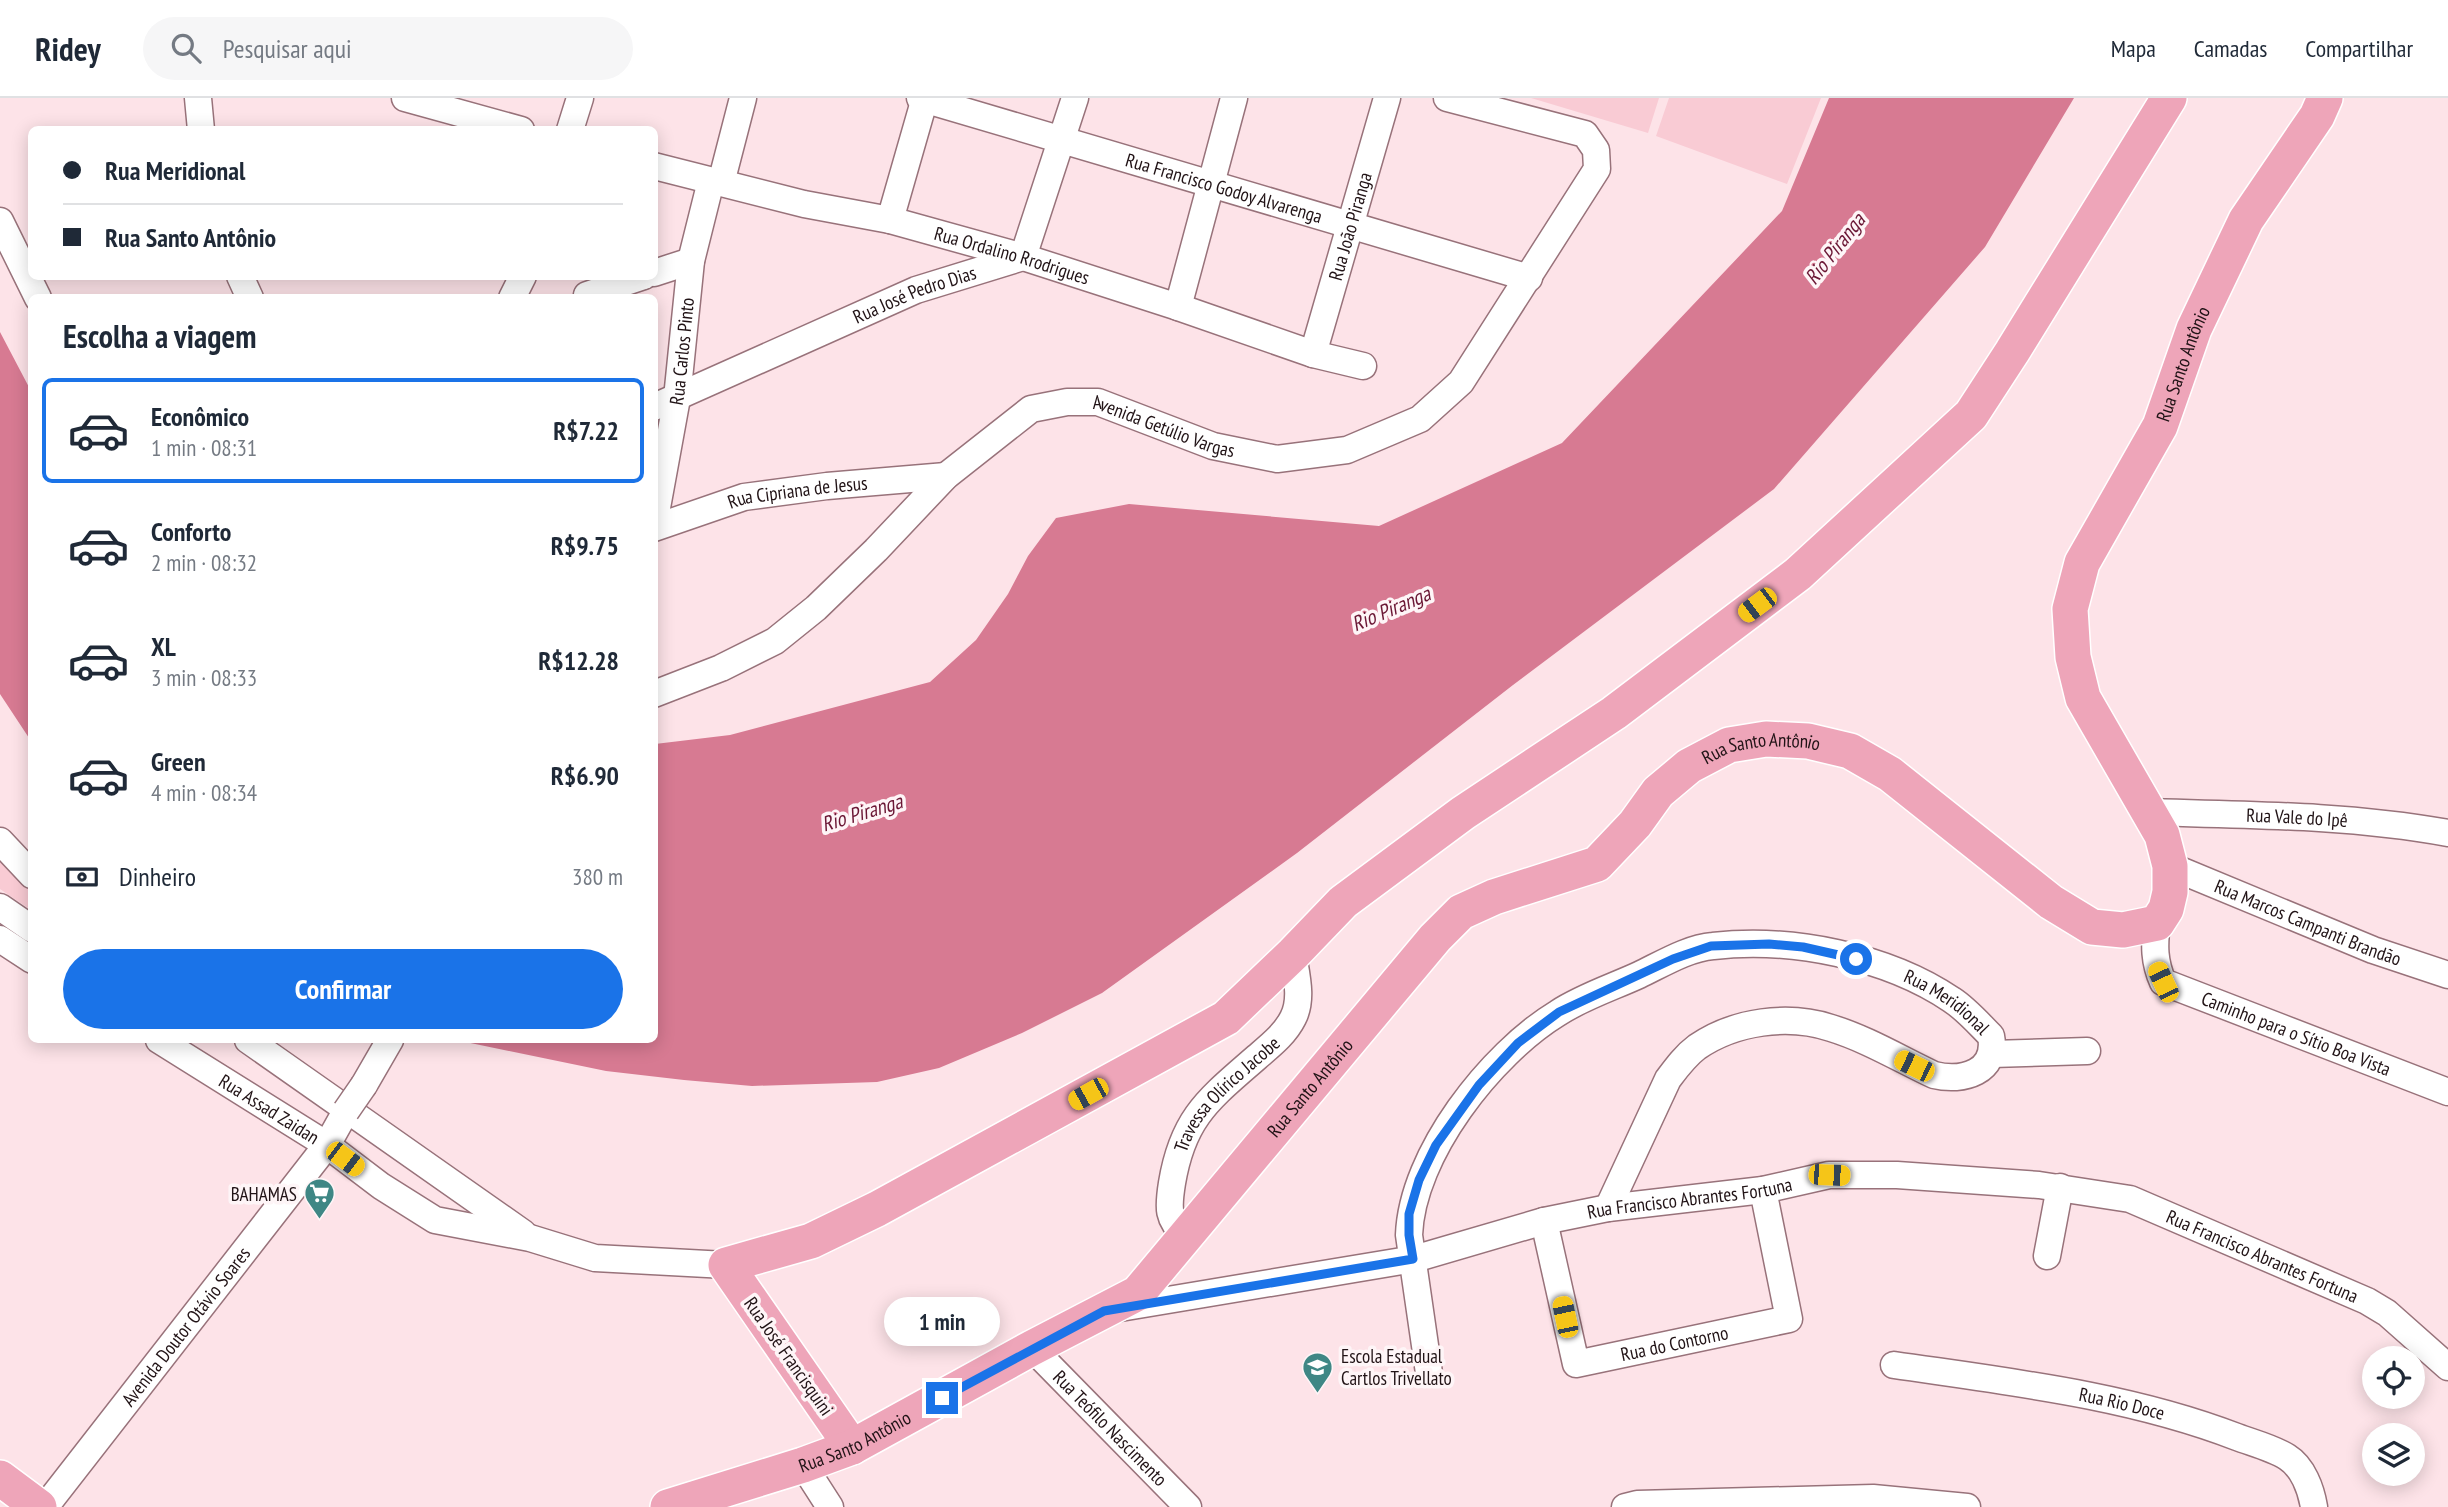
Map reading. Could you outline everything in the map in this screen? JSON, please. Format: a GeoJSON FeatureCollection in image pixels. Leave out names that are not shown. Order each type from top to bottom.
{"type":"FeatureCollection","features":[{"type":"Feature","properties":{"kind":"main road"},"geometry":{"type":"LineString","coordinates":[[726,1265],[811,1241],[866,1215],[1226,1018],[1293,954],[1342,902],[1463,813],[1614,713],[1798,574],[1971,415],[2169,98]]}},
{"type":"Feature","properties":{"kind":"main road","name":"Rua Santo Antônio"},"geometry":{"type":"LineString","coordinates":[[668,1507],[744,1495],[803,1465],[852,1447],[1032,1348],[1139,1293],[1435,938],[1461,912],[1494,897],[1597,864],[1635,824],[1658,792],[1689,766],[1729,745],[1766,739],[1808,741],[1850,751],[1890,774],[2051,902],[2092,927],[2123,930],[2157,923],[2169,902],[2170,866],[2162,835],[2082,698],[2073,657],[2070,609],[2082,563],[2160,426],[2194,329],[2246,220],[2317,116],[2325,98]]}},
{"type":"Feature","properties":{"kind":"main road","name":"Rua José Francisquini"},"geometry":{"type":"LineString","coordinates":[[726,1265],[852,1447]]}},
{"type":"Feature","properties":{"kind":"main road"},"geometry":{"type":"LineString","coordinates":[[0,1478],[39,1507]]}},
{"type":"Feature","properties":{"kind":"street"},"geometry":{"type":"LineString","coordinates":[[198,98],[201,126]]}},
{"type":"Feature","properties":{"kind":"street"},"geometry":{"type":"LineString","coordinates":[[404,98],[506,126]]}},
{"type":"Feature","properties":{"kind":"street"},"geometry":{"type":"LineString","coordinates":[[571,126],[580,98]]}},
{"type":"Feature","properties":{"kind":"street","name":"Rua Carlos Pinto"},"geometry":{"type":"LineString","coordinates":[[658,485],[666,402],[691,261],[743,98]]}},
{"type":"Feature","properties":{"kind":"street"},"geometry":{"type":"LineString","coordinates":[[890,220],[923,98]]}},
{"type":"Feature","properties":{"kind":"street","name":"Rua Francisco Godoy Alvarenga"},"geometry":{"type":"LineString","coordinates":[[923,98],[1529,278]]}},
{"type":"Feature","properties":{"kind":"street"},"geometry":{"type":"LineString","coordinates":[[1023,257],[1074,98]]}},
{"type":"Feature","properties":{"kind":"street"},"geometry":{"type":"LineString","coordinates":[[1178,307],[1234,98]]}},
{"type":"Feature","properties":{"kind":"street","name":"Rua João Piranga"},"geometry":{"type":"LineString","coordinates":[[1313,355],[1387,98]]}},
{"type":"Feature","properties":{"kind":"street","name":"Avenida Getúlio Vargas"},"geometry":{"type":"LineString","coordinates":[[658,692],[721,668],[775,641],[816,608],[946,476],[1031,409],[1067,402],[1098,402],[1213,446],[1277,459],[1347,450],[1420,419],[1461,382],[1597,169],[1596,150],[1585,134],[1447,98]]}},
{"type":"Feature","properties":{"kind":"street","name":"Rua Ordalino Rrodrigues"},"geometry":{"type":"LineString","coordinates":[[658,167],[804,204],[890,220],[1023,257],[1178,307],[1313,355],[1363,366]]}},
{"type":"Feature","properties":{"kind":"street"},"geometry":{"type":"LineString","coordinates":[[0,222],[28,278]]}},
{"type":"Feature","properties":{"kind":"street","name":"Rua José Pedro Dias"},"geometry":{"type":"LineString","coordinates":[[666,402],[916,290],[1023,257]]}},
{"type":"Feature","properties":{"kind":"street"},"geometry":{"type":"LineString","coordinates":[[658,272],[691,261]]}},
{"type":"Feature","properties":{"kind":"street"},"geometry":{"type":"LineString","coordinates":[[590,294],[632,280]]}},
{"type":"Feature","properties":{"kind":"street","name":"Rua Cipriana de Jesus"},"geometry":{"type":"LineString","coordinates":[[658,525],[744,497],[827,486],[946,476]]}},
{"type":"Feature","properties":{"kind":"street","name":"Rua Vale do Ipê"},"geometry":{"type":"LineString","coordinates":[[2147,812],[2330,818],[2401,824],[2448,833]]}},
{"type":"Feature","properties":{"kind":"street"},"geometry":{"type":"LineString","coordinates":[[0,841],[28,871]]}},
{"type":"Feature","properties":{"kind":"street","name":"Rua Marcos Campanti Brandão"},"geometry":{"type":"LineString","coordinates":[[2170,866],[2372,950],[2448,975]]}},
{"type":"Feature","properties":{"kind":"street"},"geometry":{"type":"LineString","coordinates":[[0,906],[28,926]]}},
{"type":"Feature","properties":{"kind":"street","name":"Caminho para o Sítio Boa Vista"},"geometry":{"type":"LineString","coordinates":[[2157,923],[2154,951],[2156,967],[2163,982],[2448,1092]]}},
{"type":"Feature","properties":{"kind":"street"},"geometry":{"type":"LineString","coordinates":[[0,939],[28,957]]}},
{"type":"Feature","properties":{"kind":"street","name":"Rua Meridional"},"geometry":{"type":"LineString","coordinates":[[1430,1373],[1409,1235],[1409,1214],[1419,1180],[1436,1145],[1479,1085],[1518,1043],[1559,1012],[1673,959],[1711,946],[1769,944],[1803,947],[1875,962],[1907,974],[1954,1001],[1991,1036],[1992,1054],[1979,1070],[1957,1078],[1946,1078],[1830,1028],[1783,1020],[1734,1030],[1697,1047],[1682,1060],[1668,1079],[1608,1208]]}},
{"type":"Feature","properties":{"kind":"street","name":"Travessa Olírico Jacobe"},"geometry":{"type":"LineString","coordinates":[[1186,1236],[1175,1227],[1169,1208],[1174,1171],[1182,1142],[1197,1113],[1209,1099],[1278,1039],[1293,1018],[1298,999],[1293,954]]}},
{"type":"Feature","properties":{"kind":"street","name":"Rua Assad Zaidan"},"geometry":{"type":"LineString","coordinates":[[164,1043],[327,1145],[381,1186],[435,1220],[530,1238],[595,1258],[726,1265]]}},
{"type":"Feature","properties":{"kind":"street","name":"Rua Assad Zaidan"},"geometry":{"type":"LineString","coordinates":[[252,1043],[530,1238]]}},
{"type":"Feature","properties":{"kind":"street","name":"Avenida Doutor Otávio Soares"},"geometry":{"type":"LineString","coordinates":[[45,1507],[327,1145],[388,1043]]}},
{"type":"Feature","properties":{"kind":"street"},"geometry":{"type":"LineString","coordinates":[[1992,1054],[2087,1051]]}},
{"type":"Feature","properties":{"kind":"street","name":"Rua Francisco Abrantes Fortuna"},"geometry":{"type":"LineString","coordinates":[[1104,1311],[1413,1259],[1544,1221],[1608,1208],[1763,1190],[1829,1175],[1897,1175],[2060,1187],[2130,1199],[2350,1293],[2387,1313],[2448,1367]]}},
{"type":"Feature","properties":{"kind":"street"},"geometry":{"type":"LineString","coordinates":[[2047,1256],[2060,1187]]}},
{"type":"Feature","properties":{"kind":"street","name":"Rua do Contorno"},"geometry":{"type":"LineString","coordinates":[[1544,1221],[1576,1364],[1788,1319],[1763,1190]]}},
{"type":"Feature","properties":{"kind":"street","name":"Rua Teófilo Nascimento"},"geometry":{"type":"LineString","coordinates":[[1032,1348],[1188,1507]]}},
{"type":"Feature","properties":{"kind":"street","name":"Rua Rio Doce"},"geometry":{"type":"LineString","coordinates":[[1894,1365],[2056,1388],[2213,1428],[2285,1456],[2299,1468],[2314,1507]]}},
{"type":"Feature","properties":{"kind":"street"},"geometry":{"type":"LineString","coordinates":[[803,1465],[830,1507]]}},
{"type":"Feature","properties":{"kind":"street"},"geometry":{"type":"LineString","coordinates":[[1625,1507],[1637,1504],[1872,1502],[1967,1507]]}},
{"type":"Feature","properties":{"kind":"shaded area"},"geometry":{"type":"Polygon","coordinates":[[[1531,98],[1659,98],[1648,133],[1531,98]]]}},
{"type":"Feature","properties":{"kind":"shaded area"},"geometry":{"type":"Polygon","coordinates":[[[1669,98],[1821,98],[1787,184],[1656,136],[1669,98]]]}},
{"type":"Feature","properties":{"kind":"shaded area"},"geometry":{"type":"Polygon","coordinates":[[[0,852],[28,881],[28,908],[0,889],[0,852]]]}},
{"type":"Feature","properties":{"kind":"water","name":"Rio Piranga"},"geometry":{"type":"Polygon","coordinates":[[[1829,98],[2074,98],[1985,247],[1774,489],[1513,685],[1297,853],[1102,993],[1022,1033],[939,1068],[877,1082],[752,1086],[684,1080],[606,1071],[471,1043],[658,1043],[658,744],[730,735],[930,682],[976,640],[1008,594],[1028,556],[1056,518],[1129,504],[1379,526],[1562,443],[1782,211],[1829,98]]]}},
{"type":"Feature","properties":{"kind":"water"},"geometry":{"type":"Polygon","coordinates":[[[0,332],[28,385],[28,736],[0,694],[0,332]]]}},
{"type":"Feature","properties":{"kind":"place","name":"BAHAMAS"},"geometry":{"type":"Point","coordinates":[320,1221]}},
{"type":"Feature","properties":{"kind":"place","name":"Escola Estadual Cartlos Trivellato"},"geometry":{"type":"Point","coordinates":[1318,1394]}},
{"type":"Feature","properties":{"kind":"route"},"geometry":{"type":"LineString","coordinates":[[942,1398],[1104,1311],[1413,1259],[1409,1214],[1419,1180],[1436,1145],[1479,1085],[1518,1043],[1559,1012],[1673,959],[1711,946],[1769,944],[1803,947],[1856,959]]}}]}
